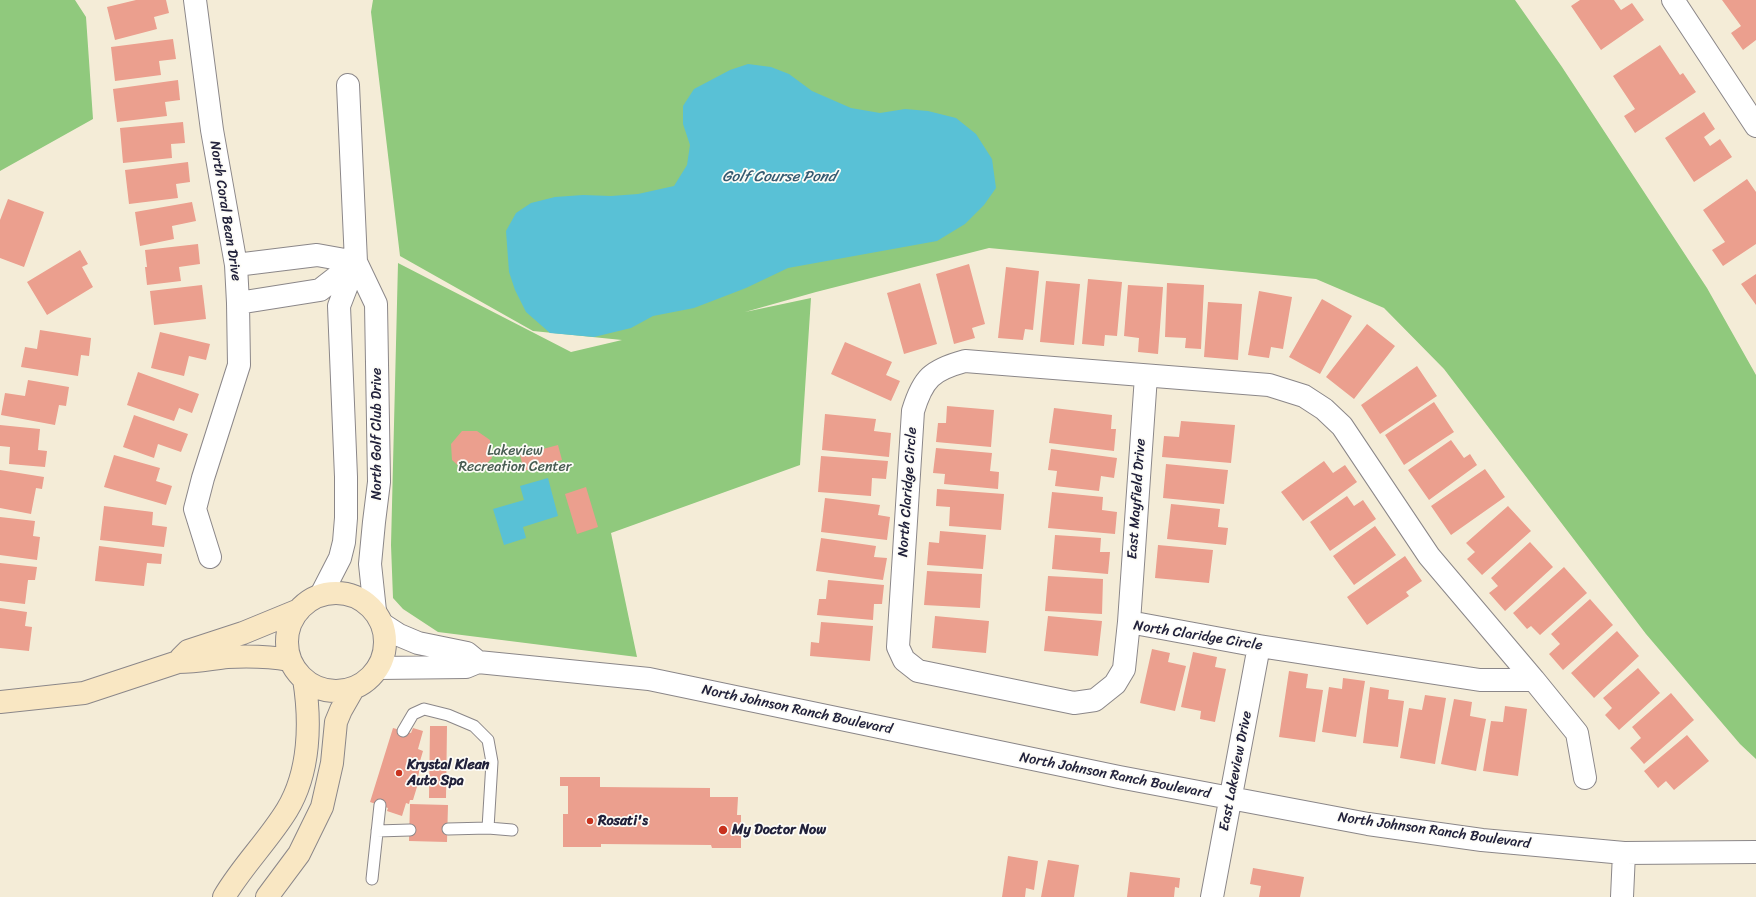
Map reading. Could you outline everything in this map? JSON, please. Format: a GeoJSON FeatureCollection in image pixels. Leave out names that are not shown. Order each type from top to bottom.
{"type":"FeatureCollection","features":[{"type":"Feature","properties":{"kind":"street","name":"North Coral Bean Drive"},"geometry":{"type":"LineString","coordinates":[[195,0],[212,130],[236,265],[238,303],[239,365],[203,478],[195,509],[210,558]]}},
{"type":"Feature","properties":{"kind":"street"},"geometry":{"type":"LineString","coordinates":[[1673,0],[1756,126]]}},
{"type":"Feature","properties":{"kind":"street","name":"North Golf Club Drive"},"geometry":{"type":"LineString","coordinates":[[348,85],[356,262],[376,304],[379,482],[370,564],[378,617]]}},
{"type":"Feature","properties":{"kind":"street"},"geometry":{"type":"LineString","coordinates":[[236,265],[317,254],[356,262]]}},
{"type":"Feature","properties":{"kind":"street"},"geometry":{"type":"LineString","coordinates":[[238,303],[320,290],[356,262]]}},
{"type":"Feature","properties":{"kind":"street","name":"North Golf Club Drive"},"geometry":{"type":"LineString","coordinates":[[322,593],[340,558],[344,542],[346,518],[346,477],[339,306],[356,262]]}},
{"type":"Feature","properties":{"kind":"street","name":"North Claridge Circle"},"geometry":{"type":"LineString","coordinates":[[1534,680],[1480,680],[1259,646],[1129,622],[1124,669],[1115,684],[1095,700],[1074,703],[918,672],[904,660],[898,647],[913,411],[918,393],[930,376],[948,366],[965,361],[1269,385],[1304,396],[1324,409],[1342,426],[1429,556],[1534,680],[1577,733],[1585,778]]}},
{"type":"Feature","properties":{"kind":"street","name":"East Mayfield Drive"},"geometry":{"type":"LineString","coordinates":[[1129,622],[1146,376]]}},
{"type":"Feature","properties":{"kind":"street"},"geometry":{"type":"LineString","coordinates":[[334,591],[353,595],[378,617],[385,638],[384,653],[378,668],[368,680],[353,689],[339,691],[324,690],[314,686],[304,679],[289,660],[286,647],[287,634],[291,622],[299,610],[309,601],[322,593],[334,591]]}},
{"type":"Feature","properties":{"kind":"street"},"geometry":{"type":"LineString","coordinates":[[178,662],[188,651],[243,633],[299,610]]}},
{"type":"Feature","properties":{"kind":"street","name":"North Johnson Ranch Boulevard"},"geometry":{"type":"LineString","coordinates":[[378,617],[399,635],[418,643],[467,653],[478,662]]}},
{"type":"Feature","properties":{"kind":"street","name":"East Lakeview Drive"},"geometry":{"type":"LineString","coordinates":[[1212,897],[1259,646]]}},
{"type":"Feature","properties":{"kind":"street"},"geometry":{"type":"LineString","coordinates":[[0,702],[84,693],[178,662],[193,662],[244,656],[270,657],[289,660]]}},
{"type":"Feature","properties":{"kind":"street","name":"North Johnson Ranch Boulevard"},"geometry":{"type":"LineString","coordinates":[[378,668],[466,667],[478,662],[649,680],[1231,799],[1368,824],[1482,840],[1624,854],[1756,852]]}},
{"type":"Feature","properties":{"kind":"street"},"geometry":{"type":"LineString","coordinates":[[224,897],[280,819],[295,793],[301,775],[308,730],[308,702],[304,679]]}},
{"type":"Feature","properties":{"kind":"street"},"geometry":{"type":"LineString","coordinates":[[267,897],[299,854],[322,807],[332,763],[336,722],[353,689]]}},
{"type":"Feature","properties":{"kind":"street"},"geometry":{"type":"LineString","coordinates":[[1622,897],[1624,854]]}},
{"type":"Feature","properties":{"kind":"lane"},"geometry":{"type":"LineString","coordinates":[[403,731],[413,714],[424,709],[448,715],[474,726],[488,740],[492,762],[488,828]]}},
{"type":"Feature","properties":{"kind":"lane"},"geometry":{"type":"LineString","coordinates":[[372,879],[380,805]]}},
{"type":"Feature","properties":{"kind":"lane"},"geometry":{"type":"LineString","coordinates":[[448,829],[488,828],[512,830]]}},
{"type":"Feature","properties":{"kind":"lane"},"geometry":{"type":"LineString","coordinates":[[377,831],[410,830]]}},
{"type":"Feature","properties":{"kind":"green space"},"geometry":{"type":"Polygon","coordinates":[[[0,0],[75,0],[86,17],[93,119],[0,171],[0,0]]]}},
{"type":"Feature","properties":{"kind":"green space","name":"Lakeview Recreation Center"},"geometry":{"type":"Polygon","coordinates":[[[373,0],[1515,0],[1562,67],[1707,288],[1756,375],[1756,759],[1740,744],[1646,634],[1444,369],[1384,308],[1316,279],[989,248],[816,292],[745,312],[811,298],[800,465],[611,533],[637,657],[438,632],[403,609],[393,598],[391,545],[398,263],[571,352],[622,340],[533,331],[400,256],[371,12],[373,0]]]}},
{"type":"Feature","properties":{"kind":"water","name":"Golf Course Pond"},"geometry":{"type":"Polygon","coordinates":[[[748,64],[771,67],[789,74],[812,91],[851,108],[880,113],[905,109],[928,111],[956,118],[976,134],[992,159],[996,188],[984,205],[965,224],[937,241],[788,268],[746,288],[694,308],[653,316],[631,328],[594,337],[550,333],[526,312],[515,290],[509,272],[506,231],[516,213],[531,203],[555,197],[638,194],[674,186],[687,165],[690,145],[683,124],[683,106],[694,89],[730,70],[748,64]]]}},
{"type":"Feature","properties":{"kind":"water"},"geometry":{"type":"Polygon","coordinates":[[[548,478],[558,516],[523,527],[526,538],[504,545],[493,509],[524,500],[520,486],[548,478]]]}},
{"type":"Feature","properties":{"kind":"building"},"geometry":{"type":"Polygon","coordinates":[[[136,0],[166,0],[169,13],[154,17],[157,29],[115,40],[107,7],[136,0]]]}},
{"type":"Feature","properties":{"kind":"building"},"geometry":{"type":"Polygon","coordinates":[[[1580,0],[1614,0],[1621,10],[1632,3],[1644,20],[1601,50],[1571,6],[1580,0]]]}},
{"type":"Feature","properties":{"kind":"building"},"geometry":{"type":"Polygon","coordinates":[[[1722,0],[1756,0],[1756,40],[1743,50],[1731,33],[1741,26],[1722,0]]]}},
{"type":"Feature","properties":{"kind":"building"},"geometry":{"type":"Polygon","coordinates":[[[173,39],[176,59],[159,61],[161,75],[115,81],[111,47],[173,39]]]}},
{"type":"Feature","properties":{"kind":"building"},"geometry":{"type":"Polygon","coordinates":[[[1660,45],[1680,75],[1683,73],[1696,92],[1635,133],[1624,116],[1635,109],[1613,76],[1660,45]]]}},
{"type":"Feature","properties":{"kind":"building"},"geometry":{"type":"Polygon","coordinates":[[[178,80],[180,100],[165,102],[167,116],[117,122],[113,89],[178,80]]]}},
{"type":"Feature","properties":{"kind":"building"},"geometry":{"type":"Polygon","coordinates":[[[1704,112],[1715,129],[1704,137],[1710,146],[1720,139],[1732,157],[1694,182],[1665,138],[1704,112]]]}},
{"type":"Feature","properties":{"kind":"building"},"geometry":{"type":"Polygon","coordinates":[[[183,122],[185,143],[171,144],[172,158],[123,163],[120,128],[183,122]]]}},
{"type":"Feature","properties":{"kind":"building"},"geometry":{"type":"Polygon","coordinates":[[[188,162],[190,182],[176,184],[178,198],[129,204],[125,170],[188,162]]]}},
{"type":"Feature","properties":{"kind":"building"},"geometry":{"type":"Polygon","coordinates":[[[1747,179],[1756,192],[1756,244],[1723,266],[1712,250],[1725,242],[1703,210],[1747,179]]]}},
{"type":"Feature","properties":{"kind":"building"},"geometry":{"type":"Polygon","coordinates":[[[8,199],[44,212],[24,267],[0,258],[0,220],[8,199]]]}},
{"type":"Feature","properties":{"kind":"building"},"geometry":{"type":"Polygon","coordinates":[[[192,202],[196,221],[172,226],[174,239],[140,246],[135,212],[192,202]]]}},
{"type":"Feature","properties":{"kind":"building"},"geometry":{"type":"Polygon","coordinates":[[[198,244],[200,264],[179,267],[181,281],[147,285],[145,250],[198,244]]]}},
{"type":"Feature","properties":{"kind":"building"},"geometry":{"type":"Polygon","coordinates":[[[80,250],[88,264],[82,267],[93,287],[47,315],[27,282],[80,250]]]}},
{"type":"Feature","properties":{"kind":"building"},"geometry":{"type":"Polygon","coordinates":[[[969,264],[985,324],[972,328],[975,338],[954,344],[936,274],[969,264]]]}},
{"type":"Feature","properties":{"kind":"building"},"geometry":{"type":"Polygon","coordinates":[[[1006,267],[1039,271],[1033,330],[1025,329],[1023,340],[998,338],[1006,267]]]}},
{"type":"Feature","properties":{"kind":"building"},"geometry":{"type":"Polygon","coordinates":[[[1756,274],[1756,305],[1741,284],[1756,274]]]}},
{"type":"Feature","properties":{"kind":"building"},"geometry":{"type":"Polygon","coordinates":[[[1088,279],[1122,282],[1117,336],[1105,335],[1104,346],[1082,344],[1088,279]]]}},
{"type":"Feature","properties":{"kind":"building"},"geometry":{"type":"Polygon","coordinates":[[[1046,281],[1080,284],[1074,345],[1040,342],[1046,281]]]}},
{"type":"Feature","properties":{"kind":"building"},"geometry":{"type":"Polygon","coordinates":[[[920,283],[937,344],[904,354],[887,293],[920,283]]]}},
{"type":"Feature","properties":{"kind":"building"},"geometry":{"type":"Polygon","coordinates":[[[1167,283],[1204,285],[1201,349],[1185,348],[1186,338],[1165,337],[1167,283]]]}},
{"type":"Feature","properties":{"kind":"building"},"geometry":{"type":"Polygon","coordinates":[[[202,285],[206,319],[154,325],[150,291],[202,285]]]}},
{"type":"Feature","properties":{"kind":"building"},"geometry":{"type":"Polygon","coordinates":[[[1128,285],[1163,287],[1158,354],[1138,352],[1139,338],[1124,336],[1128,285]]]}},
{"type":"Feature","properties":{"kind":"building"},"geometry":{"type":"Polygon","coordinates":[[[1259,291],[1292,297],[1283,349],[1271,347],[1269,358],[1248,355],[1259,291]]]}},
{"type":"Feature","properties":{"kind":"building"},"geometry":{"type":"Polygon","coordinates":[[[1322,299],[1352,316],[1320,374],[1289,357],[1322,299]]]}},
{"type":"Feature","properties":{"kind":"building"},"geometry":{"type":"Polygon","coordinates":[[[1208,302],[1242,304],[1238,360],[1204,357],[1208,302]]]}},
{"type":"Feature","properties":{"kind":"building"},"geometry":{"type":"Polygon","coordinates":[[[1367,324],[1395,346],[1354,399],[1326,377],[1367,324]]]}},
{"type":"Feature","properties":{"kind":"building"},"geometry":{"type":"Polygon","coordinates":[[[40,330],[91,338],[89,356],[81,355],[78,376],[21,367],[25,347],[37,349],[40,330]]]}},
{"type":"Feature","properties":{"kind":"building"},"geometry":{"type":"Polygon","coordinates":[[[160,332],[210,344],[206,360],[189,356],[184,376],[151,368],[160,332]]]}},
{"type":"Feature","properties":{"kind":"building"},"geometry":{"type":"Polygon","coordinates":[[[845,342],[892,362],[886,375],[900,381],[891,401],[831,374],[845,342]]]}},
{"type":"Feature","properties":{"kind":"building"},"geometry":{"type":"Polygon","coordinates":[[[1417,366],[1437,396],[1380,434],[1361,405],[1417,366]]]}},
{"type":"Feature","properties":{"kind":"building"},"geometry":{"type":"Polygon","coordinates":[[[138,372],[199,394],[192,413],[179,408],[174,421],[127,405],[138,372]]]}},
{"type":"Feature","properties":{"kind":"building"},"geometry":{"type":"Polygon","coordinates":[[[28,380],[69,387],[66,406],[59,405],[55,425],[1,415],[5,393],[25,396],[28,380]]]}},
{"type":"Feature","properties":{"kind":"building"},"geometry":{"type":"Polygon","coordinates":[[[1434,402],[1454,432],[1404,465],[1385,435],[1434,402]]]}},
{"type":"Feature","properties":{"kind":"building"},"geometry":{"type":"Polygon","coordinates":[[[947,406],[994,410],[991,447],[936,442],[938,423],[946,423],[947,406]]]}},
{"type":"Feature","properties":{"kind":"building"},"geometry":{"type":"Polygon","coordinates":[[[1054,408],[1112,415],[1111,429],[1116,429],[1114,451],[1049,443],[1054,408]]]}},
{"type":"Feature","properties":{"kind":"building"},"geometry":{"type":"Polygon","coordinates":[[[825,414],[876,419],[874,431],[891,433],[889,457],[822,450],[825,414]]]}},
{"type":"Feature","properties":{"kind":"building"},"geometry":{"type":"Polygon","coordinates":[[[134,415],[188,434],[181,452],[158,444],[154,458],[123,447],[134,415]]]}},
{"type":"Feature","properties":{"kind":"building"},"geometry":{"type":"Polygon","coordinates":[[[1181,421],[1235,425],[1231,463],[1162,457],[1164,436],[1179,437],[1181,421]]]}},
{"type":"Feature","properties":{"kind":"building"},"geometry":{"type":"Polygon","coordinates":[[[0,425],[40,429],[38,450],[47,451],[45,467],[9,464],[10,447],[0,446],[0,425]]]}},
{"type":"Feature","properties":{"kind":"building"},"geometry":{"type":"Polygon","coordinates":[[[462,431],[477,431],[490,440],[492,458],[480,471],[463,470],[452,460],[451,444],[462,431]]]}},
{"type":"Feature","properties":{"kind":"building"},"geometry":{"type":"Polygon","coordinates":[[[1451,440],[1464,458],[1470,454],[1477,465],[1429,500],[1408,470],[1451,440]]]}},
{"type":"Feature","properties":{"kind":"building"},"geometry":{"type":"Polygon","coordinates":[[[558,445],[562,460],[524,471],[520,455],[558,445]]]}},
{"type":"Feature","properties":{"kind":"building"},"geometry":{"type":"Polygon","coordinates":[[[936,448],[992,453],[990,471],[999,472],[998,489],[944,484],[945,474],[933,473],[936,448]]]}},
{"type":"Feature","properties":{"kind":"building"},"geometry":{"type":"Polygon","coordinates":[[[1051,449],[1117,458],[1114,478],[1101,476],[1099,491],[1055,486],[1057,471],[1048,470],[1051,449]]]}},
{"type":"Feature","properties":{"kind":"building"},"geometry":{"type":"Polygon","coordinates":[[[114,455],[160,468],[156,481],[172,486],[166,505],[104,487],[114,455]]]}},
{"type":"Feature","properties":{"kind":"building"},"geometry":{"type":"Polygon","coordinates":[[[821,456],[888,461],[886,479],[872,478],[871,496],[818,492],[821,456]]]}},
{"type":"Feature","properties":{"kind":"building"},"geometry":{"type":"Polygon","coordinates":[[[1324,461],[1333,473],[1345,465],[1357,482],[1303,521],[1281,492],[1324,461]]]}},
{"type":"Feature","properties":{"kind":"building"},"geometry":{"type":"Polygon","coordinates":[[[1166,464],[1228,470],[1224,504],[1163,498],[1166,464]]]}},
{"type":"Feature","properties":{"kind":"building"},"geometry":{"type":"Polygon","coordinates":[[[1485,469],[1505,497],[1451,535],[1431,506],[1485,469]]]}},
{"type":"Feature","properties":{"kind":"building"},"geometry":{"type":"Polygon","coordinates":[[[0,470],[44,477],[42,489],[36,488],[31,514],[0,508],[0,470]]]}},
{"type":"Feature","properties":{"kind":"building"},"geometry":{"type":"Polygon","coordinates":[[[586,487],[598,527],[577,534],[565,494],[586,487]]]}},
{"type":"Feature","properties":{"kind":"building"},"geometry":{"type":"Polygon","coordinates":[[[937,489],[1004,494],[1001,530],[949,526],[950,507],[936,506],[937,489]]]}},
{"type":"Feature","properties":{"kind":"building"},"geometry":{"type":"Polygon","coordinates":[[[1052,492],[1103,497],[1102,510],[1117,512],[1115,534],[1048,528],[1052,492]]]}},
{"type":"Feature","properties":{"kind":"building"},"geometry":{"type":"Polygon","coordinates":[[[1347,496],[1354,506],[1363,500],[1376,519],[1330,551],[1310,522],[1347,496]]]}},
{"type":"Feature","properties":{"kind":"building"},"geometry":{"type":"Polygon","coordinates":[[[825,498],[880,505],[878,515],[890,517],[887,540],[821,532],[825,498]]]}},
{"type":"Feature","properties":{"kind":"building"},"geometry":{"type":"Polygon","coordinates":[[[1171,504],[1220,509],[1218,527],[1228,528],[1226,545],[1167,539],[1171,504]]]}},
{"type":"Feature","properties":{"kind":"building"},"geometry":{"type":"Polygon","coordinates":[[[104,506],[153,512],[152,525],[167,527],[164,547],[100,540],[104,506]]]}},
{"type":"Feature","properties":{"kind":"building"},"geometry":{"type":"Polygon","coordinates":[[[1508,506],[1531,531],[1482,575],[1467,559],[1475,552],[1466,543],[1508,506]]]}},
{"type":"Feature","properties":{"kind":"building"},"geometry":{"type":"Polygon","coordinates":[[[0,517],[35,521],[33,536],[40,537],[37,560],[0,555],[0,517]]]}},
{"type":"Feature","properties":{"kind":"building"},"geometry":{"type":"Polygon","coordinates":[[[1375,526],[1396,555],[1354,585],[1333,556],[1375,526]]]}},
{"type":"Feature","properties":{"kind":"building"},"geometry":{"type":"Polygon","coordinates":[[[940,531],[986,535],[983,569],[927,565],[929,542],[939,543],[940,531]]]}},
{"type":"Feature","properties":{"kind":"building"},"geometry":{"type":"Polygon","coordinates":[[[1055,535],[1101,538],[1100,552],[1110,552],[1108,574],[1052,569],[1055,535]]]}},
{"type":"Feature","properties":{"kind":"building"},"geometry":{"type":"Polygon","coordinates":[[[821,538],[876,546],[874,557],[887,558],[883,580],[816,571],[821,538]]]}},
{"type":"Feature","properties":{"kind":"building"},"geometry":{"type":"Polygon","coordinates":[[[1530,542],[1553,567],[1505,611],[1489,593],[1498,586],[1491,578],[1530,542]]]}},
{"type":"Feature","properties":{"kind":"building"},"geometry":{"type":"Polygon","coordinates":[[[1158,545],[1213,550],[1209,583],[1155,578],[1158,545]]]}},
{"type":"Feature","properties":{"kind":"building"},"geometry":{"type":"Polygon","coordinates":[[[99,546],[162,554],[161,564],[147,563],[144,586],[95,581],[99,546]]]}},
{"type":"Feature","properties":{"kind":"building"},"geometry":{"type":"Polygon","coordinates":[[[1405,556],[1422,581],[1406,592],[1409,596],[1367,625],[1347,597],[1405,556]]]}},
{"type":"Feature","properties":{"kind":"building"},"geometry":{"type":"Polygon","coordinates":[[[0,563],[37,567],[35,580],[28,580],[25,604],[0,601],[0,563]]]}},
{"type":"Feature","properties":{"kind":"building"},"geometry":{"type":"Polygon","coordinates":[[[1564,567],[1587,593],[1540,635],[1531,626],[1527,629],[1513,613],[1564,567]]]}},
{"type":"Feature","properties":{"kind":"building"},"geometry":{"type":"Polygon","coordinates":[[[927,571],[982,574],[980,608],[924,605],[927,571]]]}},
{"type":"Feature","properties":{"kind":"building"},"geometry":{"type":"Polygon","coordinates":[[[1048,576],[1103,579],[1102,614],[1045,611],[1048,576]]]}},
{"type":"Feature","properties":{"kind":"building"},"geometry":{"type":"Polygon","coordinates":[[[828,580],[884,585],[882,604],[874,604],[873,620],[817,615],[819,599],[826,599],[828,580]]]}},
{"type":"Feature","properties":{"kind":"building"},"geometry":{"type":"Polygon","coordinates":[[[1590,599],[1613,625],[1563,670],[1549,654],[1560,644],[1551,634],[1590,599]]]}},
{"type":"Feature","properties":{"kind":"building"},"geometry":{"type":"Polygon","coordinates":[[[0,608],[27,612],[25,626],[32,627],[29,651],[0,648],[0,608]]]}},
{"type":"Feature","properties":{"kind":"building"},"geometry":{"type":"Polygon","coordinates":[[[935,616],[989,621],[986,653],[932,648],[935,616]]]}},
{"type":"Feature","properties":{"kind":"building"},"geometry":{"type":"Polygon","coordinates":[[[1048,616],[1102,621],[1098,656],[1044,651],[1048,616]]]}},
{"type":"Feature","properties":{"kind":"building"},"geometry":{"type":"Polygon","coordinates":[[[821,622],[873,626],[870,661],[810,656],[811,642],[819,643],[821,622]]]}},
{"type":"Feature","properties":{"kind":"building"},"geometry":{"type":"Polygon","coordinates":[[[1617,631],[1639,656],[1594,698],[1571,673],[1617,631]]]}},
{"type":"Feature","properties":{"kind":"building"},"geometry":{"type":"Polygon","coordinates":[[[1152,649],[1170,653],[1168,662],[1186,666],[1175,711],[1140,703],[1152,649]]]}},
{"type":"Feature","properties":{"kind":"building"},"geometry":{"type":"Polygon","coordinates":[[[1193,652],[1217,657],[1215,667],[1226,669],[1215,722],[1200,719],[1201,711],[1181,707],[1193,652]]]}},
{"type":"Feature","properties":{"kind":"building"},"geometry":{"type":"Polygon","coordinates":[[[1638,668],[1660,693],[1619,730],[1605,715],[1612,708],[1603,698],[1638,668]]]}},
{"type":"Feature","properties":{"kind":"building"},"geometry":{"type":"Polygon","coordinates":[[[1289,671],[1308,674],[1306,688],[1323,690],[1315,742],[1279,737],[1289,671]]]}},
{"type":"Feature","properties":{"kind":"building"},"geometry":{"type":"Polygon","coordinates":[[[1343,678],[1365,681],[1356,737],[1322,732],[1329,687],[1342,689],[1343,678]]]}},
{"type":"Feature","properties":{"kind":"building"},"geometry":{"type":"Polygon","coordinates":[[[1370,687],[1389,690],[1388,699],[1404,701],[1398,747],[1363,743],[1370,687]]]}},
{"type":"Feature","properties":{"kind":"building"},"geometry":{"type":"Polygon","coordinates":[[[1671,693],[1694,720],[1644,764],[1630,748],[1641,738],[1632,727],[1671,693]]]}},
{"type":"Feature","properties":{"kind":"building"},"geometry":{"type":"Polygon","coordinates":[[[1425,695],[1446,698],[1435,764],[1400,758],[1409,708],[1422,710],[1425,695]]]}},
{"type":"Feature","properties":{"kind":"building"},"geometry":{"type":"Polygon","coordinates":[[[1454,699],[1472,702],[1470,716],[1486,719],[1476,771],[1441,764],[1454,699]]]}},
{"type":"Feature","properties":{"kind":"building"},"geometry":{"type":"Polygon","coordinates":[[[1505,706],[1527,709],[1518,776],[1483,771],[1491,721],[1503,722],[1505,706]]]}},
{"type":"Feature","properties":{"kind":"building"},"geometry":{"type":"Polygon","coordinates":[[[430,726],[447,726],[446,798],[429,798],[430,726]]]}},
{"type":"Feature","properties":{"kind":"building","name":"Krystal Klean Auto Spa"},"geometry":{"type":"Polygon","coordinates":[[[393,728],[411,733],[413,728],[423,731],[418,749],[423,751],[418,768],[420,768],[418,777],[420,777],[413,800],[410,800],[409,804],[406,803],[402,816],[387,811],[388,808],[370,802],[393,728]]]}},
{"type":"Feature","properties":{"kind":"building"},"geometry":{"type":"Polygon","coordinates":[[[1687,735],[1709,761],[1674,790],[1666,781],[1658,788],[1644,771],[1687,735]]]}},
{"type":"Feature","properties":{"kind":"building"},"geometry":{"type":"Polygon","coordinates":[[[560,777],[600,777],[600,787],[710,788],[710,797],[738,797],[737,815],[741,815],[741,848],[712,848],[711,845],[601,844],[601,847],[563,847],[563,814],[568,814],[568,786],[560,786],[560,777]]]}},
{"type":"Feature","properties":{"kind":"building"},"geometry":{"type":"Polygon","coordinates":[[[410,804],[448,805],[447,842],[409,841],[410,804]]]}},
{"type":"Feature","properties":{"kind":"building"},"geometry":{"type":"Polygon","coordinates":[[[1008,856],[1038,861],[1034,890],[1026,888],[1025,897],[1002,897],[1008,856]]]}},
{"type":"Feature","properties":{"kind":"building"},"geometry":{"type":"Polygon","coordinates":[[[1048,860],[1079,865],[1074,897],[1041,897],[1048,860]]]}},
{"type":"Feature","properties":{"kind":"building"},"geometry":{"type":"Polygon","coordinates":[[[1253,868],[1304,877],[1300,897],[1259,897],[1261,886],[1250,884],[1253,868]]]}},
{"type":"Feature","properties":{"kind":"building"},"geometry":{"type":"Polygon","coordinates":[[[1130,872],[1180,878],[1179,888],[1175,887],[1174,897],[1127,897],[1130,872]]]}},
{"type":"Feature","properties":{"kind":"place","name":"Krystal Klean Auto Spa"},"geometry":{"type":"Point","coordinates":[399,773]}},
{"type":"Feature","properties":{"kind":"place","name":"Rosati's"},"geometry":{"type":"Point","coordinates":[590,821]}},
{"type":"Feature","properties":{"kind":"place","name":"My Doctor Now"},"geometry":{"type":"Point","coordinates":[723,830]}}]}
